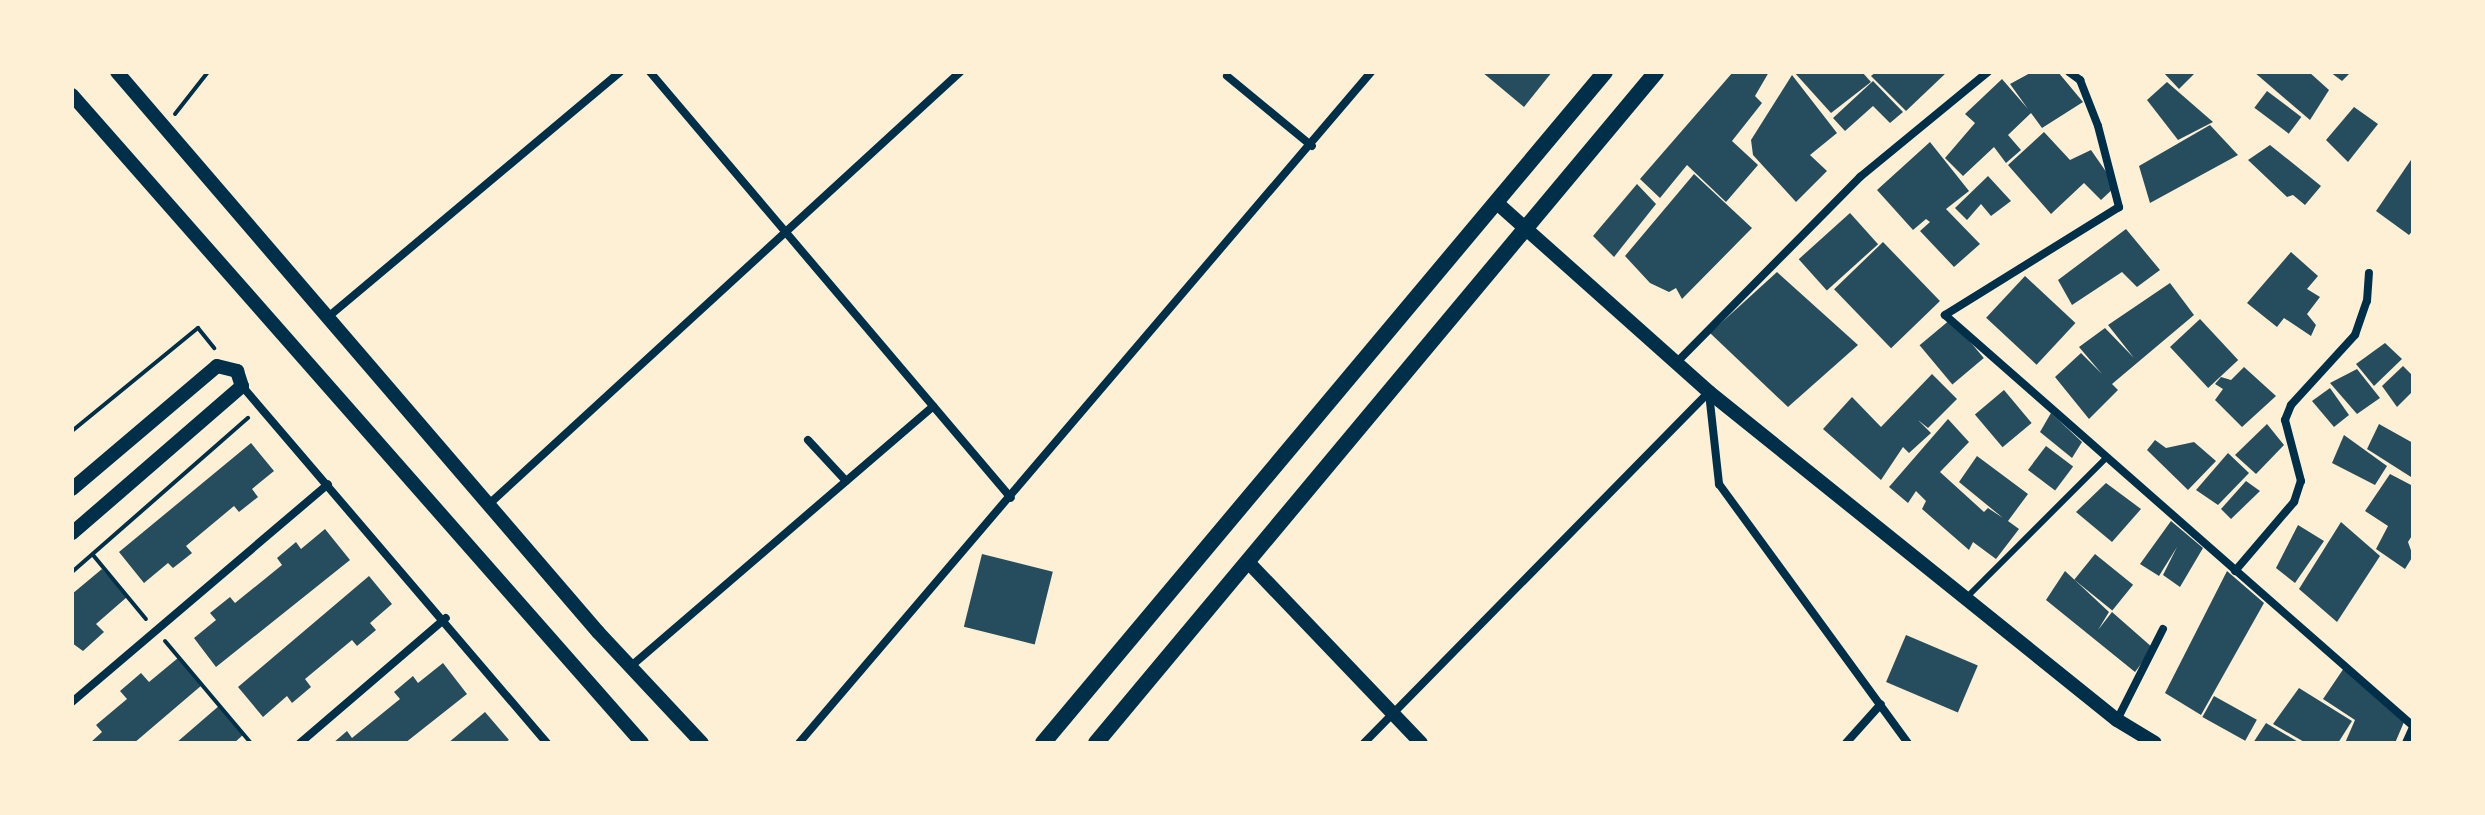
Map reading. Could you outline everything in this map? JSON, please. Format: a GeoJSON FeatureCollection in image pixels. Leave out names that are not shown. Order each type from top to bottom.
{"type":"FeatureCollection","features":[{"type":"Feature","properties":{"kind":"main road"},"geometry":{"type":"LineString","coordinates":[[1043,743],[1605,72]]}},
{"type":"Feature","properties":{"kind":"main road"},"geometry":{"type":"LineString","coordinates":[[1096,743],[1656,72]]}},
{"type":"Feature","properties":{"kind":"street"},"geometry":{"type":"LineString","coordinates":[[117,72],[488,505],[630,667],[702,743]]}},
{"type":"Feature","properties":{"kind":"street"},"geometry":{"type":"LineString","coordinates":[[328,317],[620,72]]}},
{"type":"Feature","properties":{"kind":"street"},"geometry":{"type":"LineString","coordinates":[[650,72],[1011,498]]}},
{"type":"Feature","properties":{"kind":"street"},"geometry":{"type":"LineString","coordinates":[[488,505],[784,230],[960,72]]}},
{"type":"Feature","properties":{"kind":"street"},"geometry":{"type":"LineString","coordinates":[[799,743],[1312,146],[1371,72]]}},
{"type":"Feature","properties":{"kind":"street"},"geometry":{"type":"LineString","coordinates":[[1676,363],[1860,177],[1988,72]]}},
{"type":"Feature","properties":{"kind":"street"},"geometry":{"type":"LineString","coordinates":[[2069,72],[2080,80],[2098,126],[2119,207],[1945,315],[2105,459],[2413,726],[2406,743]]}},
{"type":"Feature","properties":{"kind":"street"},"geometry":{"type":"LineString","coordinates":[[1227,76],[1312,146]]}},
{"type":"Feature","properties":{"kind":"street"},"geometry":{"type":"LineString","coordinates":[[72,95],[642,743]]}},
{"type":"Feature","properties":{"kind":"street"},"geometry":{"type":"LineString","coordinates":[[1497,203],[1709,392],[2117,720],[2155,743]]}},
{"type":"Feature","properties":{"kind":"street"},"geometry":{"type":"LineString","coordinates":[[2235,571],[2294,502],[2301,481],[2285,420],[2291,405],[2355,335],[2369,273]]}},
{"type":"Feature","properties":{"kind":"street"},"geometry":{"type":"LineString","coordinates":[[72,489],[223,366],[237,371],[242,386],[446,618],[547,743]]}},
{"type":"Feature","properties":{"kind":"street"},"geometry":{"type":"LineString","coordinates":[[72,533],[242,386]]}},
{"type":"Feature","properties":{"kind":"street"},"geometry":{"type":"LineString","coordinates":[[1709,392],[1719,484],[1908,743]]}},
{"type":"Feature","properties":{"kind":"street"},"geometry":{"type":"LineString","coordinates":[[1364,743],[1391,712],[1709,392]]}},
{"type":"Feature","properties":{"kind":"street"},"geometry":{"type":"LineString","coordinates":[[630,667],[933,406]]}},
{"type":"Feature","properties":{"kind":"street"},"geometry":{"type":"LineString","coordinates":[[808,440],[846,481]]}},
{"type":"Feature","properties":{"kind":"street"},"geometry":{"type":"LineString","coordinates":[[72,702],[328,484]]}},
{"type":"Feature","properties":{"kind":"street"},"geometry":{"type":"LineString","coordinates":[[1249,563],[1421,743]]}},
{"type":"Feature","properties":{"kind":"street"},"geometry":{"type":"LineString","coordinates":[[300,743],[446,618]]}},
{"type":"Feature","properties":{"kind":"street"},"geometry":{"type":"LineString","coordinates":[[2117,720],[2163,629]]}},
{"type":"Feature","properties":{"kind":"street"},"geometry":{"type":"LineString","coordinates":[[1846,743],[1881,704]]}},
{"type":"Feature","properties":{"kind":"lane"},"geometry":{"type":"LineString","coordinates":[[1964,599],[2105,459]]}},
{"type":"Feature","properties":{"kind":"path"},"geometry":{"type":"LineString","coordinates":[[164,128],[208,72]]}},
{"type":"Feature","properties":{"kind":"path"},"geometry":{"type":"LineString","coordinates":[[72,431],[198,328],[223,366]]}},
{"type":"Feature","properties":{"kind":"path"},"geometry":{"type":"LineString","coordinates":[[72,572],[261,407]]}},
{"type":"Feature","properties":{"kind":"path"},"geometry":{"type":"LineString","coordinates":[[93,555],[251,743]]}},
{"type":"Feature","properties":{"kind":"building"},"geometry":{"type":"Polygon","coordinates":[[[1482,72],[1552,72],[1524,107],[1482,72]]]}},
{"type":"Feature","properties":{"kind":"building"},"geometry":{"type":"Polygon","coordinates":[[[1733,72],[1769,72],[1755,96],[1762,103],[1732,141],[1758,165],[1726,202],[1687,165],[1660,198],[1640,179],[1733,72]]]}},
{"type":"Feature","properties":{"kind":"building"},"geometry":{"type":"Polygon","coordinates":[[[1794,72],[1862,72],[1871,82],[1831,113],[1794,72]]]}},
{"type":"Feature","properties":{"kind":"building"},"geometry":{"type":"Polygon","coordinates":[[[1876,72],[1947,72],[1906,111],[1871,76],[1876,72]]]}},
{"type":"Feature","properties":{"kind":"building"},"geometry":{"type":"Polygon","coordinates":[[[2032,72],[2058,72],[2083,102],[2042,128],[2031,113],[2008,135],[2021,150],[2006,163],[1994,147],[1963,176],[1945,158],[1975,123],[1965,114],[2002,79],[2028,109],[2010,84],[2032,72]]]}},
{"type":"Feature","properties":{"kind":"building"},"geometry":{"type":"Polygon","coordinates":[[[2163,72],[2196,72],[2179,89],[2163,72]]]}},
{"type":"Feature","properties":{"kind":"building"},"geometry":{"type":"Polygon","coordinates":[[[2254,72],[2309,72],[2329,90],[2310,120],[2254,72]]]}},
{"type":"Feature","properties":{"kind":"building"},"geometry":{"type":"Polygon","coordinates":[[[2330,72],[2351,72],[2342,81],[2330,72]]]}},
{"type":"Feature","properties":{"kind":"building"},"geometry":{"type":"Polygon","coordinates":[[[1792,75],[1837,133],[1810,155],[1827,171],[1796,202],[1753,155],[1751,140],[1792,75]]]}},
{"type":"Feature","properties":{"kind":"building"},"geometry":{"type":"Polygon","coordinates":[[[1873,81],[1903,112],[1890,123],[1873,106],[1845,131],[1833,118],[1873,81]]]}},
{"type":"Feature","properties":{"kind":"building"},"geometry":{"type":"Polygon","coordinates":[[[2167,82],[2213,122],[2178,140],[2147,100],[2167,82]]]}},
{"type":"Feature","properties":{"kind":"building"},"geometry":{"type":"Polygon","coordinates":[[[2267,91],[2301,117],[2289,134],[2254,108],[2267,91]]]}},
{"type":"Feature","properties":{"kind":"building"},"geometry":{"type":"Polygon","coordinates":[[[2354,107],[2378,124],[2348,162],[2326,140],[2354,107]]]}},
{"type":"Feature","properties":{"kind":"building"},"geometry":{"type":"Polygon","coordinates":[[[2210,125],[2238,155],[2150,203],[2139,166],[2210,125]]]}},
{"type":"Feature","properties":{"kind":"building"},"geometry":{"type":"Polygon","coordinates":[[[2044,132],[2070,160],[2091,150],[2116,186],[2101,200],[2084,183],[2051,214],[2008,165],[2044,132]]]}},
{"type":"Feature","properties":{"kind":"building"},"geometry":{"type":"Polygon","coordinates":[[[1930,142],[1969,191],[1946,209],[1980,244],[1954,267],[1920,231],[1930,222],[1926,219],[1913,230],[1877,190],[1930,142]]]}},
{"type":"Feature","properties":{"kind":"building"},"geometry":{"type":"Polygon","coordinates":[[[2270,145],[2321,186],[2305,205],[2293,195],[2287,197],[2248,160],[2270,145]]]}},
{"type":"Feature","properties":{"kind":"building"},"geometry":{"type":"Polygon","coordinates":[[[2413,157],[2413,230],[2409,235],[2376,211],[2413,157]]]}},
{"type":"Feature","properties":{"kind":"building"},"geometry":{"type":"Polygon","coordinates":[[[1694,174],[1752,228],[1682,299],[1676,288],[1669,292],[1650,283],[1625,256],[1694,174]]]}},
{"type":"Feature","properties":{"kind":"building"},"geometry":{"type":"Polygon","coordinates":[[[1988,176],[2011,201],[1991,216],[1981,204],[1967,220],[1955,208],[1988,176]]]}},
{"type":"Feature","properties":{"kind":"building"},"geometry":{"type":"Polygon","coordinates":[[[1637,184],[1656,204],[1614,257],[1593,236],[1637,184]]]}},
{"type":"Feature","properties":{"kind":"building"},"geometry":{"type":"Polygon","coordinates":[[[1850,213],[1878,244],[1827,290],[1799,259],[1850,213]]]}},
{"type":"Feature","properties":{"kind":"building"},"geometry":{"type":"Polygon","coordinates":[[[2126,229],[2160,270],[2137,287],[2122,272],[2072,305],[2058,280],[2126,229]]]}},
{"type":"Feature","properties":{"kind":"building"},"geometry":{"type":"Polygon","coordinates":[[[1883,242],[1940,301],[1891,348],[1834,289],[1883,242]]]}},
{"type":"Feature","properties":{"kind":"building"},"geometry":{"type":"Polygon","coordinates":[[[2291,252],[2318,276],[2307,289],[2320,297],[2307,314],[2316,325],[2311,336],[2284,318],[2277,327],[2247,303],[2291,252]]]}},
{"type":"Feature","properties":{"kind":"building"},"geometry":{"type":"Polygon","coordinates":[[[1777,272],[1858,345],[1788,407],[1710,333],[1777,272]]]}},
{"type":"Feature","properties":{"kind":"building"},"geometry":{"type":"Polygon","coordinates":[[[2025,276],[2075,323],[2037,365],[1986,318],[2025,276]]]}},
{"type":"Feature","properties":{"kind":"building"},"geometry":{"type":"Polygon","coordinates":[[[2170,283],[2194,315],[2112,384],[2118,390],[2089,419],[2055,377],[2081,353],[2102,374],[2079,347],[2105,328],[2134,358],[2108,325],[2170,283]]]}},
{"type":"Feature","properties":{"kind":"building"},"geometry":{"type":"Polygon","coordinates":[[[1951,319],[1984,358],[1952,384],[1920,345],[1951,319]]]}},
{"type":"Feature","properties":{"kind":"building"},"geometry":{"type":"Polygon","coordinates":[[[2200,319],[2238,360],[2208,388],[2170,347],[2200,319]]]}},
{"type":"Feature","properties":{"kind":"building"},"geometry":{"type":"Polygon","coordinates":[[[2385,343],[2402,359],[2374,386],[2356,364],[2385,343]]]}},
{"type":"Feature","properties":{"kind":"building"},"geometry":{"type":"Polygon","coordinates":[[[2403,366],[2413,376],[2413,391],[2397,407],[2382,386],[2403,366]]]}},
{"type":"Feature","properties":{"kind":"building"},"geometry":{"type":"Polygon","coordinates":[[[2244,367],[2276,396],[2242,427],[2215,400],[2223,389],[2215,384],[2221,377],[2231,380],[2244,367]]]}},
{"type":"Feature","properties":{"kind":"building"},"geometry":{"type":"Polygon","coordinates":[[[2357,369],[2380,398],[2357,414],[2330,383],[2357,369]]]}},
{"type":"Feature","properties":{"kind":"building"},"geometry":{"type":"Polygon","coordinates":[[[1932,374],[1957,399],[1928,428],[1918,420],[1931,433],[1909,453],[1903,447],[1881,480],[1823,429],[1852,397],[1881,427],[1932,374]]]}},
{"type":"Feature","properties":{"kind":"building"},"geometry":{"type":"Polygon","coordinates":[[[2330,388],[2349,415],[2334,427],[2312,401],[2330,388]]]}},
{"type":"Feature","properties":{"kind":"building"},"geometry":{"type":"Polygon","coordinates":[[[2004,390],[2032,423],[2003,447],[1975,414],[2004,390]]]}},
{"type":"Feature","properties":{"kind":"building"},"geometry":{"type":"Polygon","coordinates":[[[2051,413],[2082,442],[2072,458],[2040,432],[2051,413]]]}},
{"type":"Feature","properties":{"kind":"building"},"geometry":{"type":"Polygon","coordinates":[[[1948,419],[1969,442],[1940,472],[1984,512],[1988,508],[2003,518],[1959,482],[1977,456],[2028,494],[2008,521],[2019,529],[1996,559],[1973,542],[1969,550],[1922,509],[1926,501],[1916,491],[1908,503],[1889,487],[1948,419]]]}},
{"type":"Feature","properties":{"kind":"building"},"geometry":{"type":"Polygon","coordinates":[[[2267,424],[2284,445],[2256,474],[2235,455],[2267,424]]]}},
{"type":"Feature","properties":{"kind":"building"},"geometry":{"type":"Polygon","coordinates":[[[2379,424],[2413,443],[2411,477],[2367,449],[2379,424]]]}},
{"type":"Feature","properties":{"kind":"building"},"geometry":{"type":"Polygon","coordinates":[[[2344,435],[2387,466],[2375,485],[2332,463],[2344,435]]]}},
{"type":"Feature","properties":{"kind":"building"},"geometry":{"type":"Polygon","coordinates":[[[2155,440],[2166,448],[2194,442],[2216,461],[2188,490],[2147,450],[2155,440]]]}},
{"type":"Feature","properties":{"kind":"building"},"geometry":{"type":"Polygon","coordinates":[[[251,443],[274,471],[252,489],[258,497],[239,512],[234,506],[186,546],[192,553],[173,568],[168,563],[144,583],[119,552],[251,443]]]}},
{"type":"Feature","properties":{"kind":"building"},"geometry":{"type":"Polygon","coordinates":[[[2046,446],[2073,466],[2055,490],[2028,470],[2046,446]]]}},
{"type":"Feature","properties":{"kind":"building"},"geometry":{"type":"Polygon","coordinates":[[[2228,453],[2249,473],[2218,505],[2196,490],[2228,453]]]}},
{"type":"Feature","properties":{"kind":"building"},"geometry":{"type":"Polygon","coordinates":[[[2390,474],[2413,486],[2413,534],[2408,542],[2413,556],[2405,569],[2376,549],[2388,526],[2365,511],[2390,474]]]}},
{"type":"Feature","properties":{"kind":"building"},"geometry":{"type":"Polygon","coordinates":[[[2246,481],[2260,491],[2231,519],[2221,509],[2246,481]]]}},
{"type":"Feature","properties":{"kind":"building"},"geometry":{"type":"Polygon","coordinates":[[[2106,483],[2141,509],[2112,542],[2076,512],[2106,483]]]}},
{"type":"Feature","properties":{"kind":"building"},"geometry":{"type":"Polygon","coordinates":[[[2171,521],[2203,548],[2180,587],[2163,575],[2177,547],[2159,576],[2140,564],[2171,521]]]}},
{"type":"Feature","properties":{"kind":"building"},"geometry":{"type":"Polygon","coordinates":[[[2341,522],[2380,556],[2337,622],[2299,589],[2341,522]]]}},
{"type":"Feature","properties":{"kind":"building"},"geometry":{"type":"Polygon","coordinates":[[[2298,525],[2324,541],[2295,583],[2276,568],[2298,525]]]}},
{"type":"Feature","properties":{"kind":"building"},"geometry":{"type":"Polygon","coordinates":[[[325,529],[350,560],[216,667],[194,638],[216,620],[210,613],[230,597],[235,603],[282,565],[277,558],[296,542],[301,549],[325,529]]]}},
{"type":"Feature","properties":{"kind":"building"},"geometry":{"type":"Polygon","coordinates":[[[982,554],[1053,572],[1035,644],[964,627],[982,554]]]}},
{"type":"Feature","properties":{"kind":"building"},"geometry":{"type":"Polygon","coordinates":[[[2095,554],[2133,585],[2112,610],[2074,580],[2095,554]]]}},
{"type":"Feature","properties":{"kind":"building"},"geometry":{"type":"Polygon","coordinates":[[[102,569],[127,597],[96,624],[104,632],[83,651],[72,643],[72,594],[102,569]]]}},
{"type":"Feature","properties":{"kind":"building"},"geometry":{"type":"Polygon","coordinates":[[[2065,571],[2109,612],[2098,630],[2112,612],[2153,648],[2135,672],[2046,600],[2065,571]]]}},
{"type":"Feature","properties":{"kind":"building"},"geometry":{"type":"Polygon","coordinates":[[[2227,571],[2264,603],[2201,715],[2165,693],[2227,571]]]}},
{"type":"Feature","properties":{"kind":"building"},"geometry":{"type":"Polygon","coordinates":[[[369,576],[392,604],[370,623],[376,630],[357,646],[352,640],[305,679],[311,687],[292,703],[287,696],[263,717],[238,687],[369,576]]]}},
{"type":"Feature","properties":{"kind":"building"},"geometry":{"type":"Polygon","coordinates":[[[1906,635],[1978,665],[1958,712],[1886,682],[1906,635]]]}},
{"type":"Feature","properties":{"kind":"building"},"geometry":{"type":"Polygon","coordinates":[[[178,658],[202,685],[134,743],[90,743],[102,732],[96,725],[127,699],[120,691],[141,673],[149,682],[178,658]]]}},
{"type":"Feature","properties":{"kind":"building"},"geometry":{"type":"Polygon","coordinates":[[[443,663],[467,694],[405,743],[333,743],[347,731],[352,738],[400,699],[394,692],[413,676],[418,683],[443,663]]]}},
{"type":"Feature","properties":{"kind":"building"},"geometry":{"type":"Polygon","coordinates":[[[2344,668],[2404,722],[2395,743],[2345,743],[2355,720],[2323,699],[2344,668]]]}},
{"type":"Feature","properties":{"kind":"building"},"geometry":{"type":"Polygon","coordinates":[[[2299,688],[2352,721],[2338,743],[2306,743],[2273,724],[2299,688]]]}},
{"type":"Feature","properties":{"kind":"building"},"geometry":{"type":"Polygon","coordinates":[[[2214,696],[2257,720],[2245,741],[2202,717],[2214,696]]]}},
{"type":"Feature","properties":{"kind":"building"},"geometry":{"type":"Polygon","coordinates":[[[220,705],[244,734],[234,743],[176,743],[220,705]]]}},
{"type":"Feature","properties":{"kind":"building"},"geometry":{"type":"Polygon","coordinates":[[[485,712],[509,740],[504,743],[448,743],[485,712]]]}},
{"type":"Feature","properties":{"kind":"building"},"geometry":{"type":"Polygon","coordinates":[[[2266,723],[2300,743],[2253,743],[2266,723]]]}}]}
